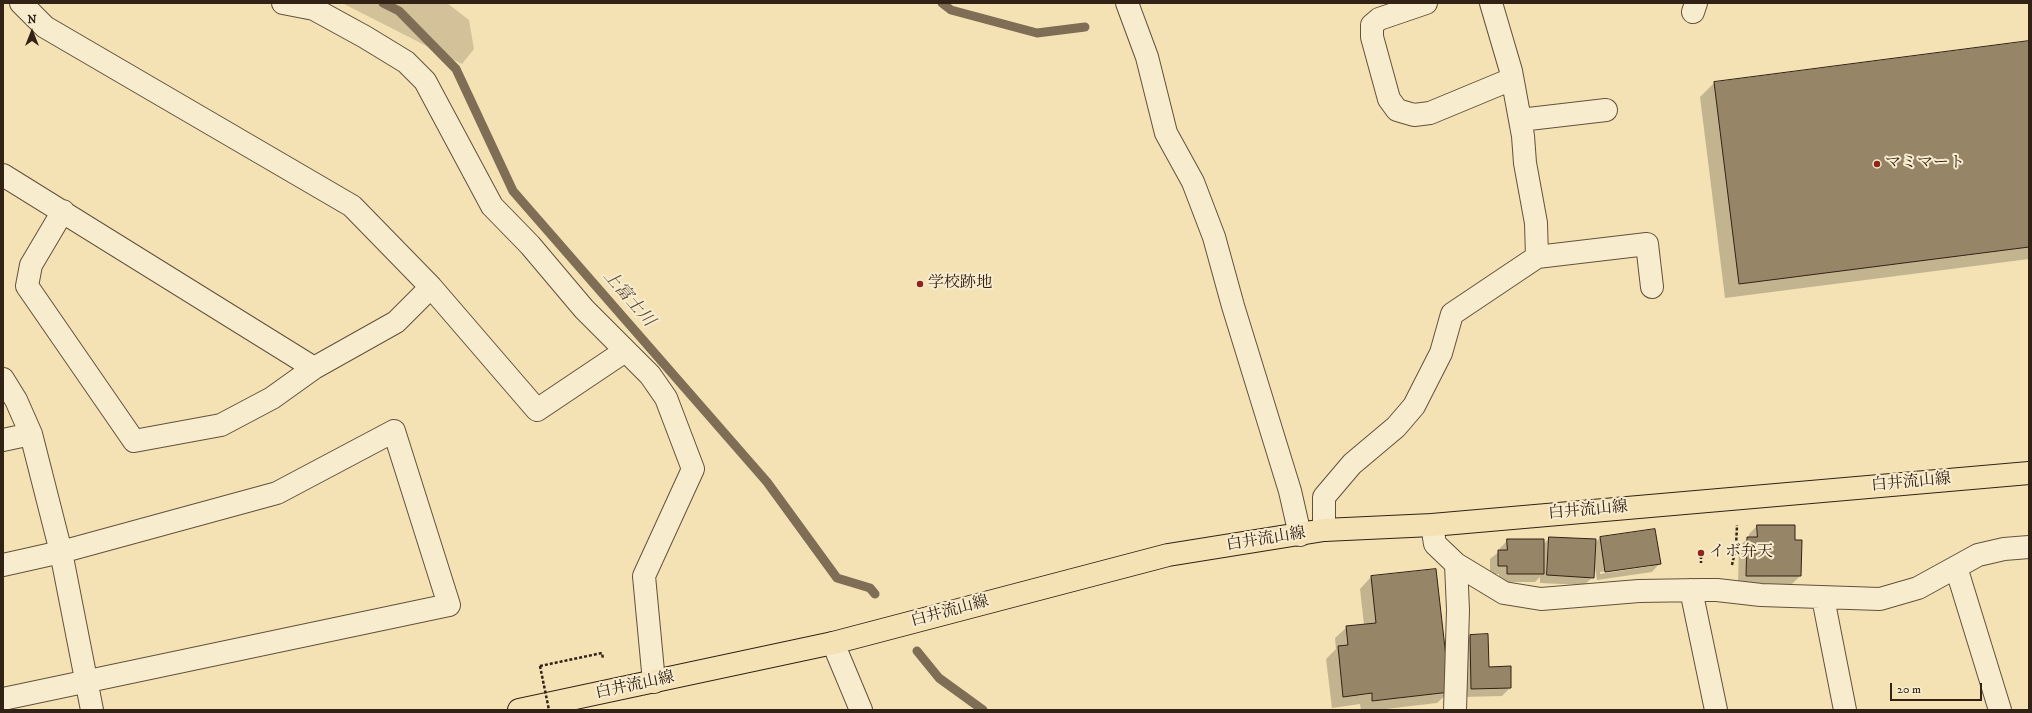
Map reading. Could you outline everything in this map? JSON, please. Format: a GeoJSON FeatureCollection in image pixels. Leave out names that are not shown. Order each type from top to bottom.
{"type":"FeatureCollection","features":[{"type":"Feature","properties":{"kind":"main road","name":"白井流山線"},"geometry":{"type":"LineString","coordinates":[[520,710],[833,643],[1168,555],[1324,530],[1432,525],[2029,473]]}},
{"type":"Feature","properties":{"kind":"street"},"geometry":{"type":"LineString","coordinates":[[21,3],[45,27],[352,206],[431,287],[537,410],[625,351]]}},
{"type":"Feature","properties":{"kind":"street"},"geometry":{"type":"LineString","coordinates":[[283,3],[314,9],[406,62],[425,81],[492,206],[530,245],[584,309],[650,375],[666,398],[693,469],[644,576],[654,682]]}},
{"type":"Feature","properties":{"kind":"street"},"geometry":{"type":"LineString","coordinates":[[1127,3],[1147,57],[1166,133],[1194,182],[1214,237],[1233,306],[1290,490],[1300,535]]}},
{"type":"Feature","properties":{"kind":"street"},"geometry":{"type":"LineString","coordinates":[[1426,3],[1379,19],[1372,25],[1372,37],[1389,99],[1397,110],[1414,115],[1430,113],[1512,79]]}},
{"type":"Feature","properties":{"kind":"street"},"geometry":{"type":"LineString","coordinates":[[1491,3],[1512,79],[1520,120],[1525,163],[1536,223],[1537,257]]}},
{"type":"Feature","properties":{"kind":"street"},"geometry":{"type":"LineString","coordinates":[[1520,120],[1606,110]]}},
{"type":"Feature","properties":{"kind":"street"},"geometry":{"type":"LineString","coordinates":[[3,175],[314,368]]}},
{"type":"Feature","properties":{"kind":"street"},"geometry":{"type":"LineString","coordinates":[[63,211],[31,265],[27,286],[134,441],[221,425],[272,398],[314,368],[396,322],[431,287]]}},
{"type":"Feature","properties":{"kind":"street"},"geometry":{"type":"LineString","coordinates":[[1324,530],[1324,497],[1352,464],[1396,427],[1414,406],[1441,353],[1452,314],[1537,257],[1647,244],[1652,287]]}},
{"type":"Feature","properties":{"kind":"street"},"geometry":{"type":"LineString","coordinates":[[3,379],[16,400],[31,434],[61,552],[92,710]]}},
{"type":"Feature","properties":{"kind":"street"},"geometry":{"type":"LineString","coordinates":[[3,564],[61,552],[277,493],[394,431],[449,605],[3,699]]}},
{"type":"Feature","properties":{"kind":"street"},"geometry":{"type":"LineString","coordinates":[[3,440],[31,434]]}},
{"type":"Feature","properties":{"kind":"street"},"geometry":{"type":"LineString","coordinates":[[1432,525],[1435,544],[1456,564],[1504,593],[1541,599],[1639,591],[1690,590],[1717,590],[1761,595],[1823,598],[1880,599],[1918,588],[1978,555],[2004,548],[2029,547]]}},
{"type":"Feature","properties":{"kind":"street"},"geometry":{"type":"LineString","coordinates":[[1455,710],[1458,610],[1456,564]]}},
{"type":"Feature","properties":{"kind":"street"},"geometry":{"type":"LineString","coordinates":[[1956,567],[2000,710]]}},
{"type":"Feature","properties":{"kind":"street"},"geometry":{"type":"LineString","coordinates":[[1690,590],[1716,710]]}},
{"type":"Feature","properties":{"kind":"street"},"geometry":{"type":"LineString","coordinates":[[1823,598],[1845,710]]}},
{"type":"Feature","properties":{"kind":"street"},"geometry":{"type":"LineString","coordinates":[[833,643],[861,710]]}},
{"type":"Feature","properties":{"kind":"path"},"geometry":{"type":"LineString","coordinates":[[1736,547],[1737,518]]}},
{"type":"Feature","properties":{"kind":"path"},"geometry":{"type":"LineString","coordinates":[[549,710],[540,666],[602,653],[603,659]]}},
{"type":"Feature","properties":{"kind":"shaded area"},"geometry":{"type":"Polygon","coordinates":[[[342,3],[447,3],[469,20],[474,49],[462,64],[342,3]]]}},
{"type":"Feature","properties":{"kind":"building","name":"マミマート"},"geometry":{"type":"Polygon","coordinates":[[[2029,41],[2029,247],[1739,284],[1714,82],[2029,41]]]}},
{"type":"Feature","properties":{"kind":"building"},"geometry":{"type":"Polygon","coordinates":[[[1757,525],[1795,525],[1795,540],[1802,540],[1801,576],[1746,576],[1747,537],[1757,537],[1757,525]]]}},
{"type":"Feature","properties":{"kind":"building"},"geometry":{"type":"Polygon","coordinates":[[[1655,529],[1661,564],[1605,572],[1600,537],[1655,529]]]}},
{"type":"Feature","properties":{"kind":"building"},"geometry":{"type":"Polygon","coordinates":[[[1549,537],[1596,539],[1594,578],[1547,575],[1549,537]]]}},
{"type":"Feature","properties":{"kind":"building"},"geometry":{"type":"Polygon","coordinates":[[[1507,539],[1544,539],[1544,574],[1507,574],[1507,566],[1498,566],[1498,550],[1507,550],[1507,539]]]}},
{"type":"Feature","properties":{"kind":"building"},"geometry":{"type":"Polygon","coordinates":[[[1436,569],[1450,692],[1372,701],[1372,693],[1343,697],[1338,646],[1348,645],[1346,626],[1376,623],[1371,576],[1436,569]]]}},
{"type":"Feature","properties":{"kind":"building"},"geometry":{"type":"Polygon","coordinates":[[[1488,634],[1489,667],[1511,666],[1511,688],[1471,689],[1470,635],[1488,634]]]}},
{"type":"Feature","properties":{"kind":"waterway","name":"上富士川"},"geometry":{"type":"LineString","coordinates":[[383,3],[399,11],[456,69],[513,191],[767,482],[837,578],[870,588],[875,594]]}},
{"type":"Feature","properties":{"kind":"waterway","name":"上富士川"},"geometry":{"type":"LineString","coordinates":[[942,3],[951,10],[1037,33],[1085,27]]}},
{"type":"Feature","properties":{"kind":"waterway","name":"上富士川"},"geometry":{"type":"LineString","coordinates":[[917,651],[939,678],[983,710]]}},
{"type":"Feature","properties":{"kind":"place","name":"マミマート"},"geometry":{"type":"Point","coordinates":[1877,164]}},
{"type":"Feature","properties":{"kind":"place","name":"学校跡地"},"geometry":{"type":"Point","coordinates":[920,284]}},
{"type":"Feature","properties":{"kind":"place","name":"イボ弁天"},"geometry":{"type":"Point","coordinates":[1701,553]}}]}
